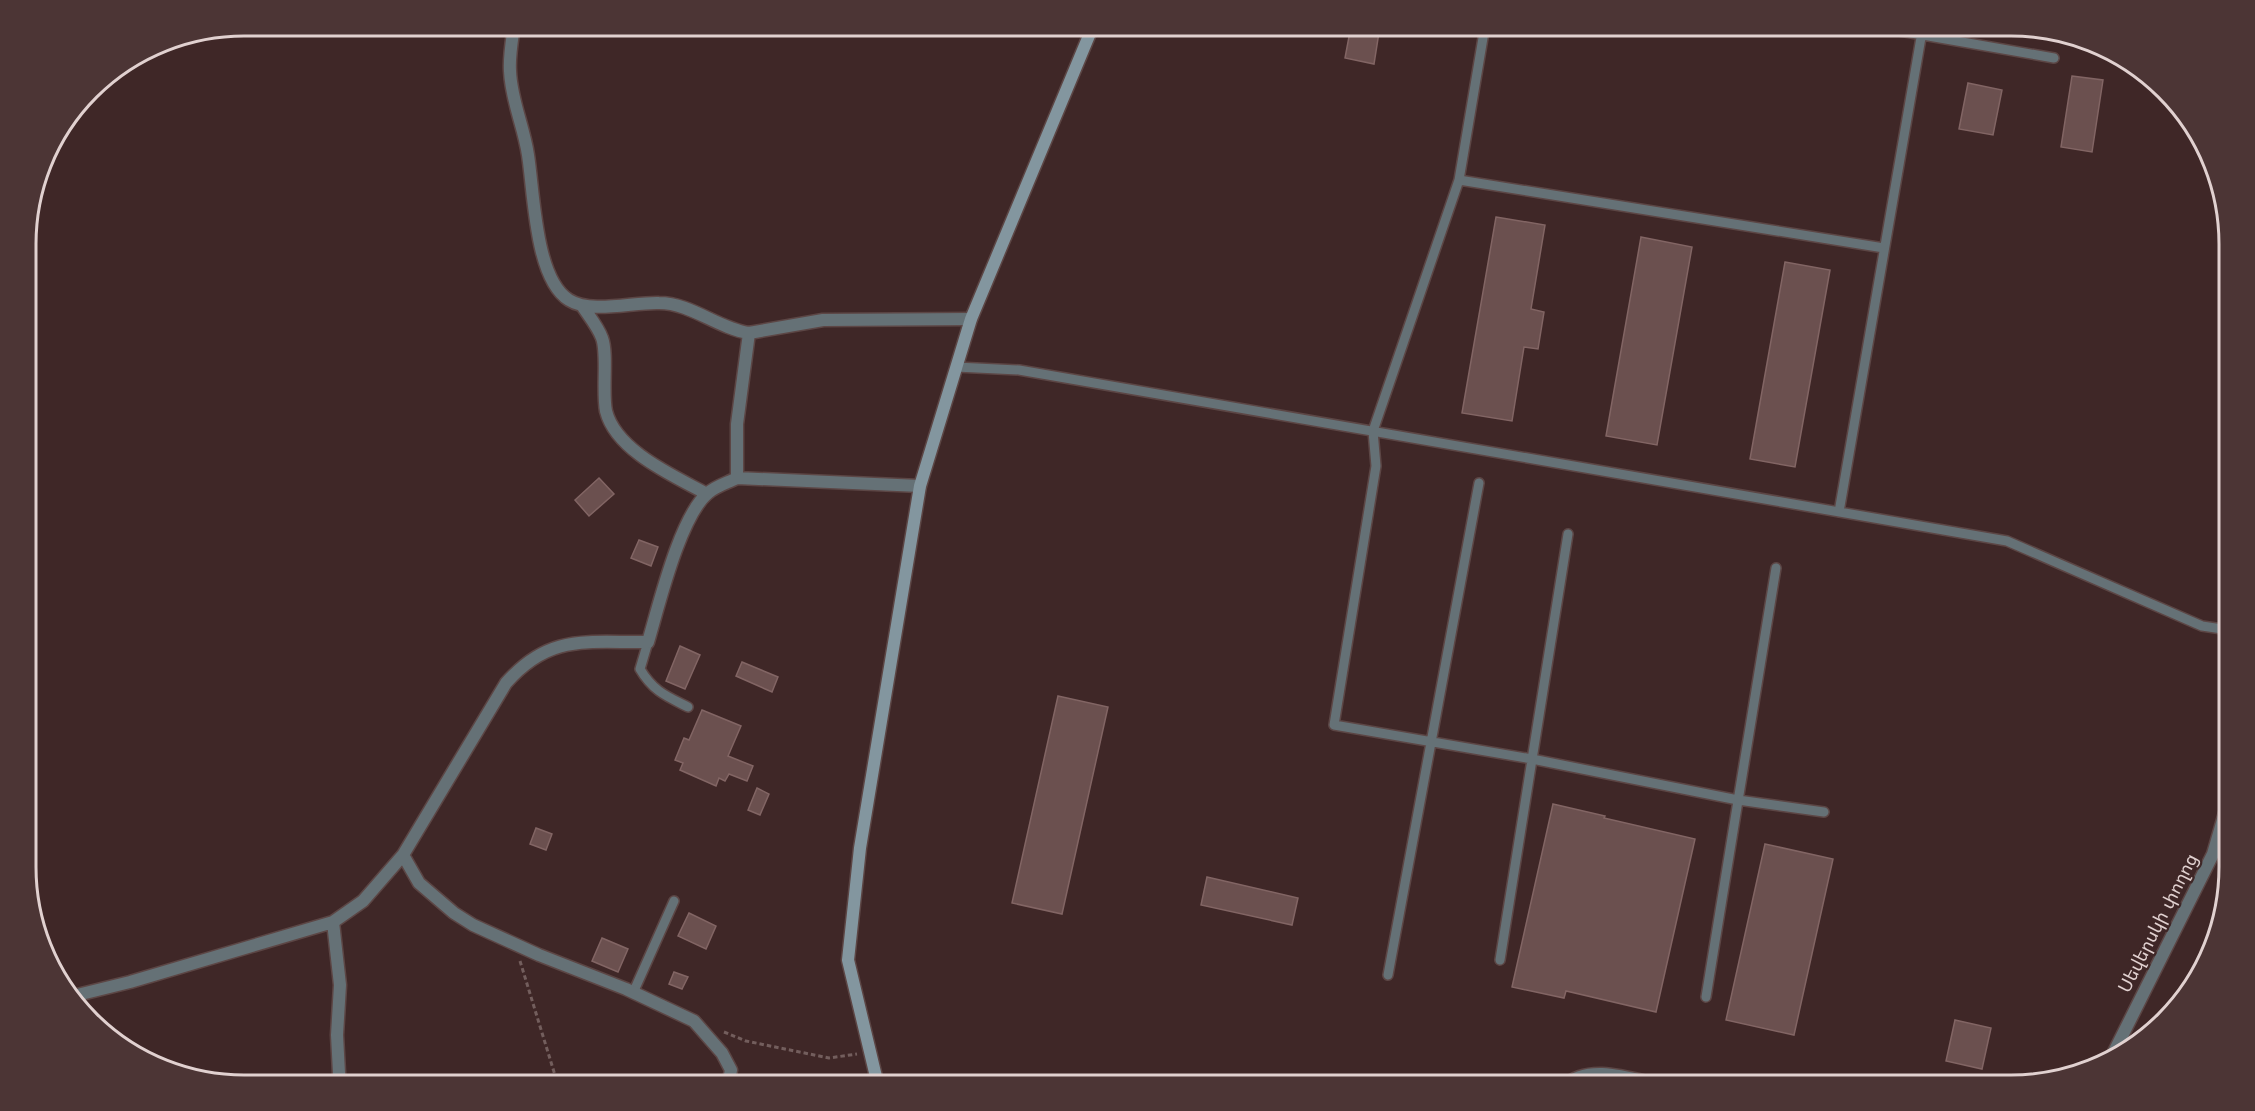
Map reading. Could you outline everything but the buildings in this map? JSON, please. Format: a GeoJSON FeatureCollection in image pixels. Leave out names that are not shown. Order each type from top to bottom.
{"type":"FeatureCollection","features":[{"type":"Feature","properties":{"kind":"street"},"geometry":{"type":"LineString","coordinates":[[513,36],[511,86],[528,154],[534,213],[548,273],[556,289],[568,300],[583,307],[667,304],[688,310],[737,331],[748,333],[832,319],[971,319]]}},
{"type":"Feature","properties":{"kind":"street"},"geometry":{"type":"LineString","coordinates":[[876,1075],[848,960],[860,848],[920,486],[971,319],[1089,36]]}},
{"type":"Feature","properties":{"kind":"street"},"geometry":{"type":"LineString","coordinates":[[583,307],[602,338],[606,412],[619,436],[629,447],[707,494]]}},
{"type":"Feature","properties":{"kind":"street"},"geometry":{"type":"LineString","coordinates":[[736,478],[737,424],[748,333]]}},
{"type":"Feature","properties":{"kind":"street"},"geometry":{"type":"LineString","coordinates":[[79,994],[130,982],[333,922],[363,901],[403,855],[506,683],[521,666],[543,651],[570,643],[648,642],[683,532],[696,508],[707,494],[718,486],[736,478],[920,486]]}},
{"type":"Feature","properties":{"kind":"street","name":"Սեվերսկի փողոց"},"geometry":{"type":"LineString","coordinates":[[2117,1046],[2213,854],[2219,833]]}},
{"type":"Feature","properties":{"kind":"street"},"geometry":{"type":"LineString","coordinates":[[403,855],[419,883],[454,913],[503,939],[694,1021],[722,1053],[731,1070],[730,1075]]}},
{"type":"Feature","properties":{"kind":"street"},"geometry":{"type":"LineString","coordinates":[[333,922],[340,984],[337,1035],[339,1075]]}},
{"type":"Feature","properties":{"kind":"lane"},"geometry":{"type":"LineString","coordinates":[[1483,36],[1459,180],[1373,432],[1376,466],[1334,725],[1532,759],[1738,800],[1824,812]]}},
{"type":"Feature","properties":{"kind":"lane"},"geometry":{"type":"LineString","coordinates":[[1839,512],[1921,36],[2054,58]]}},
{"type":"Feature","properties":{"kind":"lane"},"geometry":{"type":"LineString","coordinates":[[1459,180],[1884,248]]}},
{"type":"Feature","properties":{"kind":"lane"},"geometry":{"type":"LineString","coordinates":[[956,367],[1019,370],[2007,542],[2202,626],[2219,629]]}},
{"type":"Feature","properties":{"kind":"lane"},"geometry":{"type":"LineString","coordinates":[[1388,975],[1479,483]]}},
{"type":"Feature","properties":{"kind":"lane"},"geometry":{"type":"LineString","coordinates":[[1500,960],[1568,534]]}},
{"type":"Feature","properties":{"kind":"lane"},"geometry":{"type":"LineString","coordinates":[[1706,997],[1776,567]]}},
{"type":"Feature","properties":{"kind":"lane"},"geometry":{"type":"LineString","coordinates":[[648,642],[640,669],[646,680],[656,691],[688,707]]}},
{"type":"Feature","properties":{"kind":"lane"},"geometry":{"type":"LineString","coordinates":[[633,993],[674,901]]}},
{"type":"Feature","properties":{"kind":"lane"},"geometry":{"type":"LineString","coordinates":[[1581,1075],[1604,1072],[1618,1075]]}},
{"type":"Feature","properties":{"kind":"path"},"geometry":{"type":"LineString","coordinates":[[503,939],[521,962],[555,1075]]}},
{"type":"Feature","properties":{"kind":"path"},"geometry":{"type":"LineString","coordinates":[[694,1021],[746,1041],[791,1052],[829,1058],[871,1057]]}}]}
